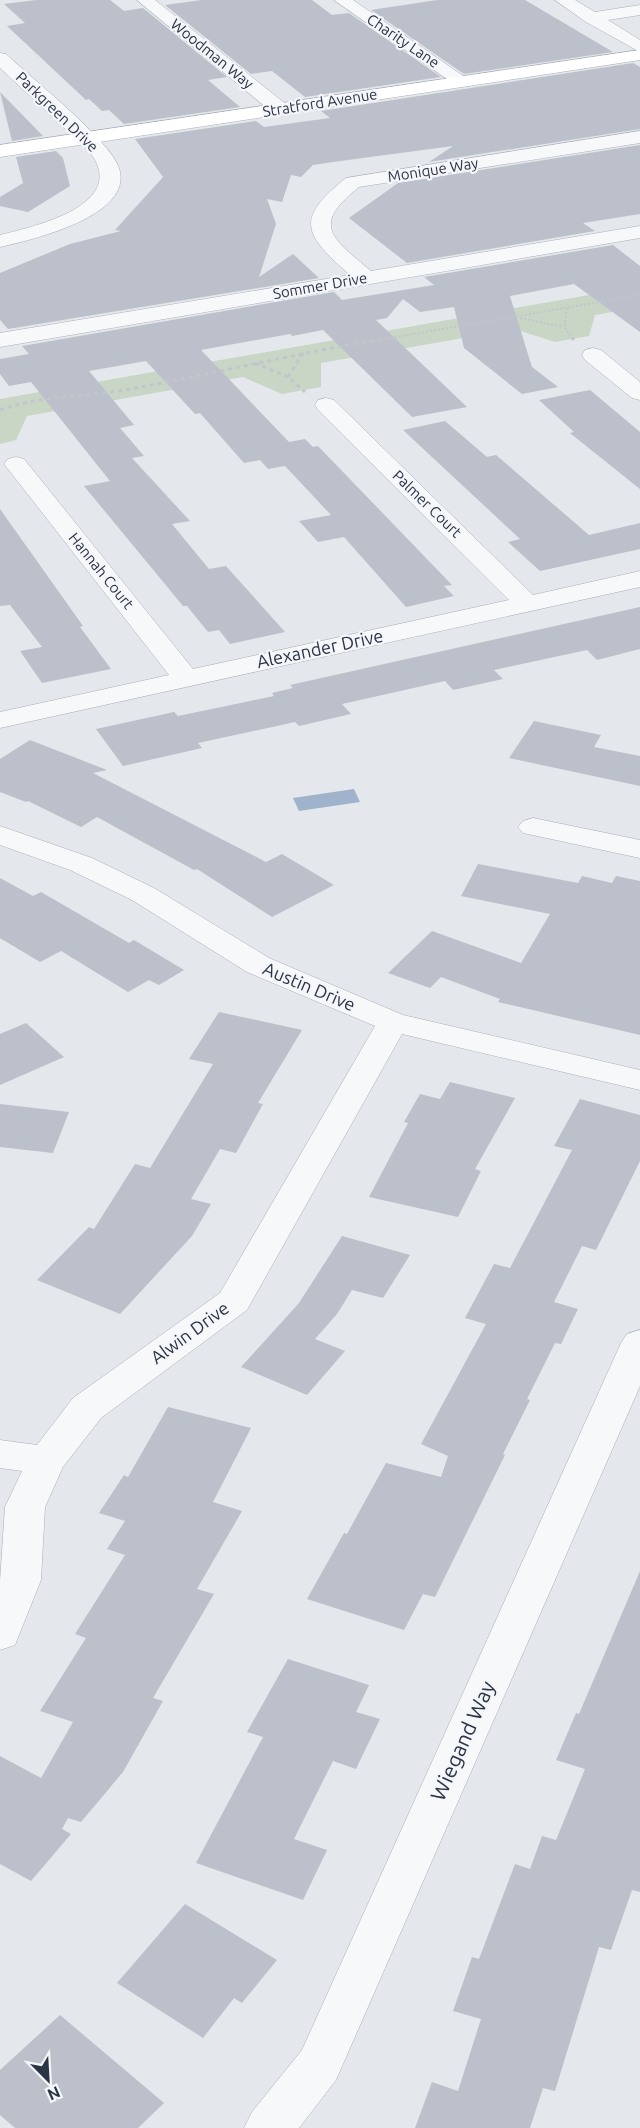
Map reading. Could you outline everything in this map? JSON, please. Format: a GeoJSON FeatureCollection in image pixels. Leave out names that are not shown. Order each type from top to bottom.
{"type":"FeatureCollection","features":[{"type":"Feature","properties":{"kind":"street","name":"Woodman Way"},"geometry":{"type":"LineString","coordinates":[[144,0],[280,109]]}},
{"type":"Feature","properties":{"kind":"street","name":"Charity Lane"},"geometry":{"type":"LineString","coordinates":[[342,0],[463,82]]}},
{"type":"Feature","properties":{"kind":"street"},"geometry":{"type":"LineString","coordinates":[[563,0],[640,47]]}},
{"type":"Feature","properties":{"kind":"street"},"geometry":{"type":"LineString","coordinates":[[592,18],[640,10]]}},
{"type":"Feature","properties":{"kind":"street","name":"Stratford Avenue"},"geometry":{"type":"LineString","coordinates":[[0,151],[640,55]]}},
{"type":"Feature","properties":{"kind":"street","name":"Parkgreen Drive"},"geometry":{"type":"LineString","coordinates":[[0,58],[7,73],[86,138],[108,163],[112,178],[107,192],[92,207],[63,222],[26,236],[0,241]]}},
{"type":"Feature","properties":{"kind":"street","name":"Monique Way"},"geometry":{"type":"LineString","coordinates":[[366,278],[324,239],[319,226],[323,210],[339,192],[353,182],[640,137]]}},
{"type":"Feature","properties":{"kind":"street","name":"Sommer Drive"},"geometry":{"type":"LineString","coordinates":[[0,340],[640,232]]}},
{"type":"Feature","properties":{"kind":"street"},"geometry":{"type":"LineString","coordinates":[[593,355],[640,393]]}},
{"type":"Feature","properties":{"kind":"street","name":"Palmer Court"},"geometry":{"type":"LineString","coordinates":[[326,405],[527,603]]}},
{"type":"Feature","properties":{"kind":"street","name":"Hannah Court"},"geometry":{"type":"LineString","coordinates":[[16,464],[186,679]]}},
{"type":"Feature","properties":{"kind":"street","name":"Alexander Drive"},"geometry":{"type":"LineString","coordinates":[[0,720],[640,579]]}},
{"type":"Feature","properties":{"kind":"street"},"geometry":{"type":"LineString","coordinates":[[533,827],[640,849]]}},
{"type":"Feature","properties":{"kind":"street","name":"Austin Drive"},"geometry":{"type":"LineString","coordinates":[[0,835],[81,864],[143,894],[258,965],[393,1022],[640,1080]]}},
{"type":"Feature","properties":{"kind":"street","name":"Alwin Drive"},"geometry":{"type":"LineString","coordinates":[[0,1634],[21,1580],[25,1507],[46,1461],[87,1408],[234,1301],[393,1022]]}},
{"type":"Feature","properties":{"kind":"street","name":"Wiegand Way"},"geometry":{"type":"LineString","coordinates":[[269,2128],[319,2065],[639,1347]]}},
{"type":"Feature","properties":{"kind":"street"},"geometry":{"type":"LineString","coordinates":[[0,1454],[46,1461]]}},
{"type":"Feature","properties":{"kind":"path"},"geometry":{"type":"LineString","coordinates":[[0,409],[52,398],[126,390],[303,353],[518,318],[568,308],[589,301],[640,295]]}},
{"type":"Feature","properties":{"kind":"path"},"geometry":{"type":"LineString","coordinates":[[568,308],[564,331],[593,355]]}},
{"type":"Feature","properties":{"kind":"path"},"geometry":{"type":"LineString","coordinates":[[518,318],[563,327]]}},
{"type":"Feature","properties":{"kind":"path"},"geometry":{"type":"LineString","coordinates":[[288,377],[303,353]]}},
{"type":"Feature","properties":{"kind":"path"},"geometry":{"type":"LineString","coordinates":[[254,363],[288,377],[295,385],[326,405]]}},
{"type":"Feature","properties":{"kind":"green space"},"geometry":{"type":"Polygon","coordinates":[[[640,286],[640,307],[595,315],[589,336],[555,342],[514,329],[321,363],[321,387],[282,394],[243,377],[27,416],[16,440],[0,444],[0,399],[640,286]]]}},
{"type":"Feature","properties":{"kind":"water"},"geometry":{"type":"Polygon","coordinates":[[[354,789],[360,802],[299,811],[293,798],[354,789]]]}},
{"type":"Feature","properties":{"kind":"building"},"geometry":{"type":"Polygon","coordinates":[[[36,0],[110,0],[124,11],[143,8],[227,77],[208,80],[240,107],[124,124],[109,110],[102,111],[89,99],[86,100],[7,26],[25,23],[4,4],[36,0]]]}},
{"type":"Feature","properties":{"kind":"building"},"geometry":{"type":"Polygon","coordinates":[[[202,0],[312,0],[332,15],[349,13],[441,77],[305,97],[272,71],[251,74],[165,5],[202,0]]]}},
{"type":"Feature","properties":{"kind":"building"},"geometry":{"type":"Polygon","coordinates":[[[437,0],[525,0],[613,52],[464,74],[371,10],[437,0]]]}},
{"type":"Feature","properties":{"kind":"building"},"geometry":{"type":"Polygon","coordinates":[[[633,63],[640,67],[640,129],[429,162],[453,146],[313,165],[301,177],[291,175],[282,202],[267,199],[276,224],[259,277],[293,254],[319,278],[8,329],[0,320],[0,273],[70,244],[121,231],[115,230],[163,177],[135,139],[256,121],[264,127],[330,118],[321,111],[633,63]]]}},
{"type":"Feature","properties":{"kind":"building"},"geometry":{"type":"Polygon","coordinates":[[[0,92],[43,136],[12,141],[0,92]]]}},
{"type":"Feature","properties":{"kind":"building"},"geometry":{"type":"Polygon","coordinates":[[[640,145],[640,214],[583,223],[595,231],[407,263],[349,218],[398,183],[640,145]]]}},
{"type":"Feature","properties":{"kind":"building"},"geometry":{"type":"Polygon","coordinates":[[[56,151],[63,158],[70,186],[28,212],[0,206],[0,197],[23,183],[16,157],[56,151]]]}},
{"type":"Feature","properties":{"kind":"building"},"geometry":{"type":"Polygon","coordinates":[[[613,245],[640,266],[640,332],[574,284],[510,296],[532,367],[558,387],[522,394],[464,348],[454,307],[420,312],[403,299],[387,318],[376,320],[467,407],[412,417],[323,330],[201,350],[289,442],[305,439],[313,447],[318,446],[452,585],[444,586],[454,596],[406,607],[344,537],[318,542],[299,521],[331,515],[285,466],[268,469],[260,460],[244,463],[200,413],[195,414],[146,361],[89,371],[134,425],[120,428],[144,456],[132,458],[190,521],[172,524],[209,569],[226,566],[285,632],[230,644],[219,630],[208,632],[187,606],[183,606],[84,486],[110,481],[31,382],[9,386],[0,374],[0,359],[29,354],[22,346],[334,292],[342,300],[434,285],[424,277],[613,245]]]}},
{"type":"Feature","properties":{"kind":"building"},"geometry":{"type":"Polygon","coordinates":[[[590,390],[640,432],[640,489],[570,433],[574,432],[539,400],[590,390]]]}},
{"type":"Feature","properties":{"kind":"building"},"geometry":{"type":"Polygon","coordinates":[[[445,421],[487,457],[496,455],[589,535],[640,523],[640,549],[540,571],[508,542],[520,539],[403,430],[445,421]]]}},
{"type":"Feature","properties":{"kind":"building"},"geometry":{"type":"Polygon","coordinates":[[[0,509],[111,669],[42,683],[20,651],[42,647],[10,605],[0,606],[0,509]]]}},
{"type":"Feature","properties":{"kind":"building"},"geometry":{"type":"Polygon","coordinates":[[[640,607],[640,649],[597,660],[587,650],[494,670],[503,679],[453,690],[445,681],[342,704],[351,714],[299,726],[295,722],[198,743],[202,748],[123,766],[96,729],[174,712],[178,716],[274,696],[272,693],[293,688],[290,685],[640,607]]]}},
{"type":"Feature","properties":{"kind":"building"},"geometry":{"type":"Polygon","coordinates":[[[534,721],[601,735],[594,747],[640,756],[640,786],[509,758],[534,721]]]}},
{"type":"Feature","properties":{"kind":"building"},"geometry":{"type":"Polygon","coordinates":[[[30,740],[107,770],[93,773],[266,862],[282,854],[334,885],[272,917],[197,869],[194,870],[97,817],[81,827],[28,801],[0,792],[0,759],[30,740]]]}},
{"type":"Feature","properties":{"kind":"building"},"geometry":{"type":"Polygon","coordinates":[[[478,864],[578,883],[582,876],[612,883],[616,876],[640,881],[640,1035],[498,1002],[500,999],[441,977],[430,988],[388,973],[432,931],[521,963],[550,914],[461,896],[478,864]]]}},
{"type":"Feature","properties":{"kind":"building"},"geometry":{"type":"Polygon","coordinates":[[[0,878],[33,896],[41,892],[129,943],[134,940],[184,970],[159,985],[149,980],[128,992],[61,951],[40,962],[0,938],[0,878]]]}},
{"type":"Feature","properties":{"kind":"building"},"geometry":{"type":"Polygon","coordinates":[[[219,1012],[302,1030],[258,1103],[263,1104],[236,1153],[220,1149],[191,1199],[211,1204],[192,1236],[120,1314],[37,1280],[89,1227],[94,1229],[135,1164],[150,1168],[213,1064],[189,1059],[219,1012]]]}},
{"type":"Feature","properties":{"kind":"building"},"geometry":{"type":"Polygon","coordinates":[[[26,1023],[64,1057],[0,1085],[0,1034],[26,1023]]]}},
{"type":"Feature","properties":{"kind":"building"},"geometry":{"type":"Polygon","coordinates":[[[450,1082],[515,1098],[475,1169],[481,1171],[458,1217],[369,1197],[408,1123],[404,1122],[420,1094],[440,1099],[450,1082]]]}},
{"type":"Feature","properties":{"kind":"building"},"geometry":{"type":"Polygon","coordinates":[[[580,1099],[640,1115],[640,1161],[596,1250],[582,1246],[554,1302],[578,1309],[561,1344],[555,1343],[527,1399],[530,1400],[503,1454],[505,1455],[435,1597],[423,1594],[404,1630],[307,1599],[344,1533],[347,1534],[386,1463],[441,1477],[448,1456],[421,1444],[486,1324],[465,1318],[494,1264],[510,1268],[572,1150],[554,1146],[580,1099]]]}},
{"type":"Feature","properties":{"kind":"building"},"geometry":{"type":"Polygon","coordinates":[[[0,1104],[69,1112],[53,1153],[0,1147],[0,1104]]]}},
{"type":"Feature","properties":{"kind":"building"},"geometry":{"type":"Polygon","coordinates":[[[342,1236],[410,1255],[383,1298],[352,1290],[337,1314],[315,1339],[345,1351],[307,1395],[241,1367],[299,1303],[342,1236]]]}},
{"type":"Feature","properties":{"kind":"building"},"geometry":{"type":"Polygon","coordinates":[[[168,1407],[251,1428],[213,1502],[242,1511],[197,1589],[214,1594],[153,1698],[163,1701],[123,1772],[81,1822],[68,1818],[62,1829],[71,1834],[31,1881],[0,1864],[0,1756],[41,1778],[73,1722],[40,1711],[86,1638],[75,1634],[125,1555],[107,1549],[125,1521],[99,1513],[124,1475],[128,1477],[168,1407]]]}},
{"type":"Feature","properties":{"kind":"building"},"geometry":{"type":"Polygon","coordinates":[[[640,1571],[640,1892],[632,1890],[611,1950],[599,1947],[555,2091],[543,2088],[530,2128],[415,2128],[432,2082],[458,2091],[481,2019],[453,2011],[472,1957],[479,1959],[515,1864],[530,1869],[542,1836],[556,1840],[585,1769],[556,1760],[576,1713],[579,1714],[640,1571]]]}},
{"type":"Feature","properties":{"kind":"building"},"geometry":{"type":"Polygon","coordinates":[[[288,1659],[369,1685],[356,1712],[380,1719],[356,1769],[333,1761],[294,1839],[327,1850],[303,1900],[196,1863],[263,1737],[247,1732],[288,1659]]]}},
{"type":"Feature","properties":{"kind":"building"},"geometry":{"type":"Polygon","coordinates":[[[185,1904],[277,1960],[242,2003],[234,1998],[203,2038],[117,1983],[185,1904]]]}},
{"type":"Feature","properties":{"kind":"building"},"geometry":{"type":"Polygon","coordinates":[[[60,2015],[164,2103],[138,2128],[15,2128],[0,2115],[0,2070],[60,2015]]]}}]}
